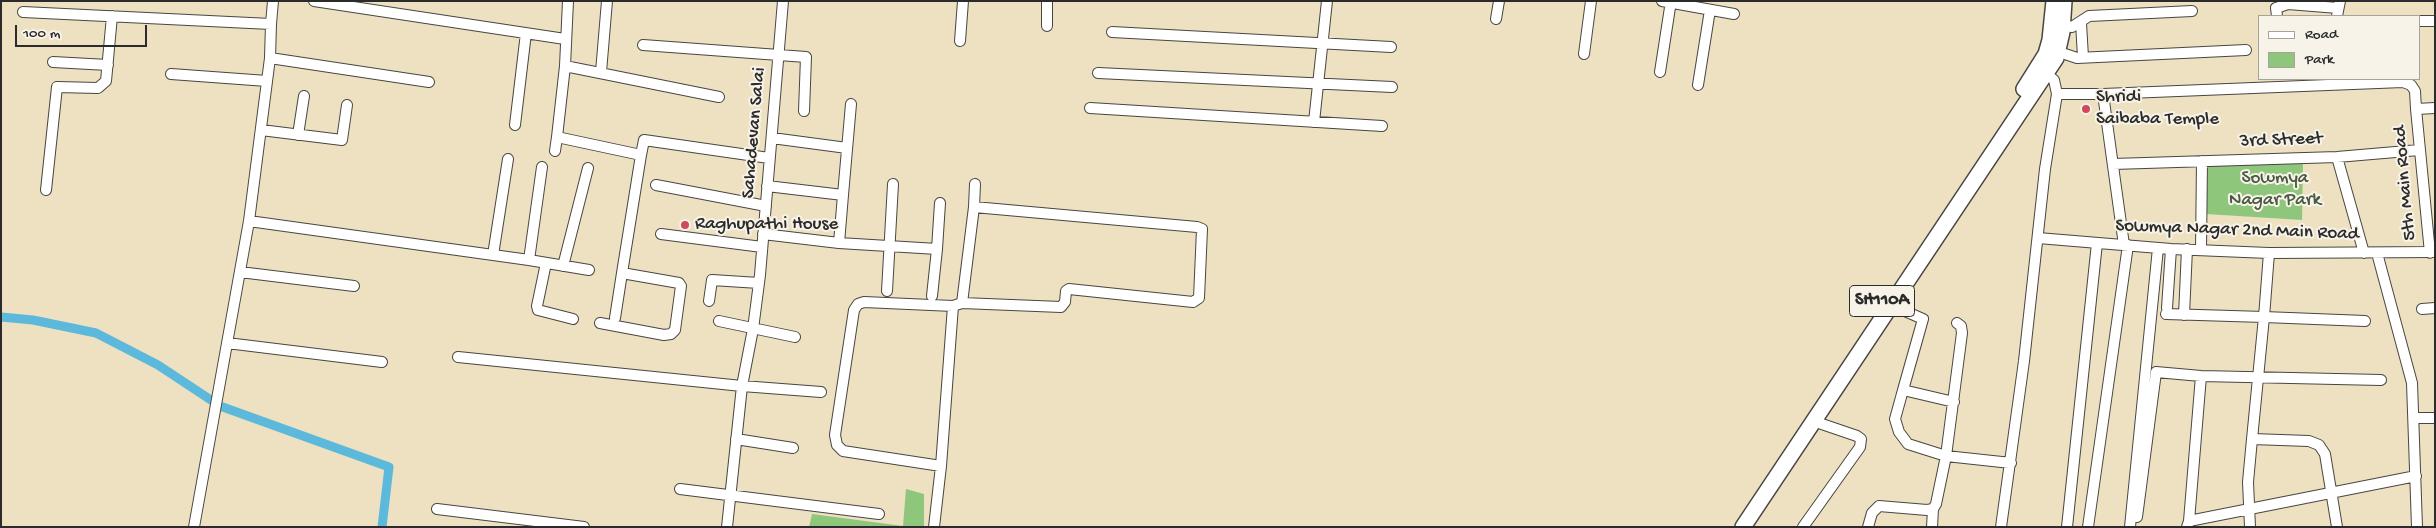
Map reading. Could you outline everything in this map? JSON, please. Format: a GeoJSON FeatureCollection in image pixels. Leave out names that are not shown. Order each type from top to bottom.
{"type":"FeatureCollection","features":[{"type":"Feature","properties":{"kind":"main road","name":"SH110A"},"geometry":{"type":"LineString","coordinates":[[1743,527],[1793,440],[1813,421],[1982,167],[2042,71],[2050,40],[2054,1]]}},
{"type":"Feature","properties":{"kind":"main road","name":"SH110A"},"geometry":{"type":"LineString","coordinates":[[1731,527],[1793,440],[2042,71],[2059,52],[2064,1]]}},
{"type":"Feature","properties":{"kind":"street"},"geometry":{"type":"LineString","coordinates":[[194,527],[249,221],[270,58],[273,1]]}},
{"type":"Feature","properties":{"kind":"street"},"geometry":{"type":"LineString","coordinates":[[314,1],[565,39]]}},
{"type":"Feature","properties":{"kind":"street"},"geometry":{"type":"LineString","coordinates":[[555,151],[565,66],[568,1]]}},
{"type":"Feature","properties":{"kind":"street"},"geometry":{"type":"LineString","coordinates":[[602,72],[607,1]]}},
{"type":"Feature","properties":{"kind":"street","name":"Sahadevan Salai"},"geometry":{"type":"LineString","coordinates":[[727,527],[742,386],[753,329],[762,247],[783,1]]}},
{"type":"Feature","properties":{"kind":"street"},"geometry":{"type":"LineString","coordinates":[[960,41],[963,1]]}},
{"type":"Feature","properties":{"kind":"street"},"geometry":{"type":"LineString","coordinates":[[1046,26],[1048,1]]}},
{"type":"Feature","properties":{"kind":"street"},"geometry":{"type":"LineString","coordinates":[[1314,122],[1327,1]]}},
{"type":"Feature","properties":{"kind":"street"},"geometry":{"type":"LineString","coordinates":[[1496,19],[1499,1]]}},
{"type":"Feature","properties":{"kind":"street"},"geometry":{"type":"LineString","coordinates":[[1584,54],[1591,1]]}},
{"type":"Feature","properties":{"kind":"street"},"geometry":{"type":"LineString","coordinates":[[1660,72],[1668,2],[1734,14]]}},
{"type":"Feature","properties":{"kind":"street"},"geometry":{"type":"LineString","coordinates":[[2277,15],[2276,8],[2288,4],[2338,9]]}},
{"type":"Feature","properties":{"kind":"street"},"geometry":{"type":"LineString","coordinates":[[1698,85],[1710,10]]}},
{"type":"Feature","properties":{"kind":"street"},"geometry":{"type":"LineString","coordinates":[[2063,26],[2072,27],[2081,23],[2089,16],[2192,11]]}},
{"type":"Feature","properties":{"kind":"street"},"geometry":{"type":"LineString","coordinates":[[23,12],[271,24]]}},
{"type":"Feature","properties":{"kind":"street"},"geometry":{"type":"LineString","coordinates":[[46,190],[57,86],[98,88],[106,81],[112,16]]}},
{"type":"Feature","properties":{"kind":"street"},"geometry":{"type":"LineString","coordinates":[[2421,21],[2435,21]]}},
{"type":"Feature","properties":{"kind":"street"},"geometry":{"type":"LineString","coordinates":[[2081,23],[2083,57]]}},
{"type":"Feature","properties":{"kind":"street"},"geometry":{"type":"LineString","coordinates":[[1112,32],[1391,47]]}},
{"type":"Feature","properties":{"kind":"street"},"geometry":{"type":"LineString","coordinates":[[515,125],[526,33]]}},
{"type":"Feature","properties":{"kind":"street"},"geometry":{"type":"LineString","coordinates":[[643,44],[779,56],[806,52],[804,111]]}},
{"type":"Feature","properties":{"kind":"street"},"geometry":{"type":"LineString","coordinates":[[2059,52],[2077,58],[2246,50]]}},
{"type":"Feature","properties":{"kind":"street"},"geometry":{"type":"LineString","coordinates":[[270,58],[430,82]]}},
{"type":"Feature","properties":{"kind":"street"},"geometry":{"type":"LineString","coordinates":[[53,62],[108,65]]}},
{"type":"Feature","properties":{"kind":"street"},"geometry":{"type":"LineString","coordinates":[[565,66],[602,72],[719,98]]}},
{"type":"Feature","properties":{"kind":"street"},"geometry":{"type":"LineString","coordinates":[[2001,527],[2045,169],[2057,94],[2054,80],[2042,71]]}},
{"type":"Feature","properties":{"kind":"street"},"geometry":{"type":"LineString","coordinates":[[1098,73],[1392,87]]}},
{"type":"Feature","properties":{"kind":"street"},"geometry":{"type":"LineString","coordinates":[[171,74],[267,81]]}},
{"type":"Feature","properties":{"kind":"street","name":"5th Main Road"},"geometry":{"type":"LineString","coordinates":[[2057,94],[2103,94],[2348,82],[2403,82],[2411,85],[2415,91],[2432,253]]}},
{"type":"Feature","properties":{"kind":"street"},"geometry":{"type":"LineString","coordinates":[[2088,527],[2126,245],[2103,94]]}},
{"type":"Feature","properties":{"kind":"street"},"geometry":{"type":"LineString","coordinates":[[298,135],[304,96]]}},
{"type":"Feature","properties":{"kind":"street"},"geometry":{"type":"LineString","coordinates":[[839,243],[851,104]]}},
{"type":"Feature","properties":{"kind":"street"},"geometry":{"type":"LineString","coordinates":[[261,130],[342,140],[348,105]]}},
{"type":"Feature","properties":{"kind":"street"},"geometry":{"type":"LineString","coordinates":[[1090,108],[1382,126]]}},
{"type":"Feature","properties":{"kind":"street"},"geometry":{"type":"LineString","coordinates":[[2416,109],[2435,108]]}},
{"type":"Feature","properties":{"kind":"street"},"geometry":{"type":"LineString","coordinates":[[557,137],[641,155]]}},
{"type":"Feature","properties":{"kind":"street"},"geometry":{"type":"LineString","coordinates":[[772,138],[847,148]]}},
{"type":"Feature","properties":{"kind":"street"},"geometry":{"type":"LineString","coordinates":[[615,318],[644,140],[769,158]]}},
{"type":"Feature","properties":{"kind":"street","name":"3rd Street"},"geometry":{"type":"LineString","coordinates":[[2113,164],[2337,157],[2420,150]]}},
{"type":"Feature","properties":{"kind":"street"},"geometry":{"type":"LineString","coordinates":[[2337,157],[2364,253]]}},
{"type":"Feature","properties":{"kind":"street"},"geometry":{"type":"LineString","coordinates":[[493,255],[508,160]]}},
{"type":"Feature","properties":{"kind":"street"},"geometry":{"type":"LineString","coordinates":[[2201,250],[2202,161]]}},
{"type":"Feature","properties":{"kind":"street"},"geometry":{"type":"LineString","coordinates":[[529,260],[542,167]]}},
{"type":"Feature","properties":{"kind":"street"},"geometry":{"type":"LineString","coordinates":[[563,266],[588,168]]}},
{"type":"Feature","properties":{"kind":"street"},"geometry":{"type":"LineString","coordinates":[[887,291],[893,184]]}},
{"type":"Feature","properties":{"kind":"street"},"geometry":{"type":"LineString","coordinates":[[934,527],[958,305],[974,207],[975,184]]}},
{"type":"Feature","properties":{"kind":"street"},"geometry":{"type":"LineString","coordinates":[[656,186],[766,206]]}},
{"type":"Feature","properties":{"kind":"street"},"geometry":{"type":"LineString","coordinates":[[767,186],[843,196]]}},
{"type":"Feature","properties":{"kind":"street"},"geometry":{"type":"LineString","coordinates":[[932,296],[940,203]]}},
{"type":"Feature","properties":{"kind":"street"},"geometry":{"type":"LineString","coordinates":[[941,466],[843,451],[838,445],[835,435],[854,310],[858,304],[864,302],[1061,307],[1065,302],[1066,291],[1069,289],[1193,302],[1199,298],[1202,229],[1197,227],[974,207]]}},
{"type":"Feature","properties":{"kind":"street"},"geometry":{"type":"LineString","coordinates":[[249,221],[589,270]]}},
{"type":"Feature","properties":{"kind":"street"},"geometry":{"type":"LineString","coordinates":[[661,234],[762,247]]}},
{"type":"Feature","properties":{"kind":"street"},"geometry":{"type":"LineString","coordinates":[[763,234],[839,243],[937,249]]}},
{"type":"Feature","properties":{"kind":"street","name":"Sowmya Nagar 2nd Main Road"},"geometry":{"type":"LineString","coordinates":[[2038,238],[2171,249],[2269,253],[2432,253]]}},
{"type":"Feature","properties":{"kind":"street"},"geometry":{"type":"LineString","coordinates":[[2067,527],[2097,243]]}},
{"type":"Feature","properties":{"kind":"street"},"geometry":{"type":"LineString","coordinates":[[2130,527],[2158,248]]}},
{"type":"Feature","properties":{"kind":"street"},"geometry":{"type":"LineString","coordinates":[[2171,249],[2166,311],[2184,315],[2365,321]]}},
{"type":"Feature","properties":{"kind":"street"},"geometry":{"type":"LineString","coordinates":[[2184,315],[2187,249]]}},
{"type":"Feature","properties":{"kind":"street"},"geometry":{"type":"LineString","coordinates":[[2250,527],[2252,439],[2269,253]]}},
{"type":"Feature","properties":{"kind":"street"},"geometry":{"type":"LineString","coordinates":[[2377,253],[2412,383],[2417,527]]}},
{"type":"Feature","properties":{"kind":"street"},"geometry":{"type":"LineString","coordinates":[[546,263],[537,306],[538,310],[573,319]]}},
{"type":"Feature","properties":{"kind":"street"},"geometry":{"type":"LineString","coordinates":[[240,272],[354,286]]}},
{"type":"Feature","properties":{"kind":"street"},"geometry":{"type":"LineString","coordinates":[[600,323],[664,335],[671,334],[675,330],[681,284],[622,273]]}},
{"type":"Feature","properties":{"kind":"street"},"geometry":{"type":"LineString","coordinates":[[710,301],[712,280],[758,283]]}},
{"type":"Feature","properties":{"kind":"street"},"geometry":{"type":"LineString","coordinates":[[1891,305],[1923,319],[1896,419],[1899,432],[1908,444],[1946,456],[2010,463]]}},
{"type":"Feature","properties":{"kind":"street"},"geometry":{"type":"LineString","coordinates":[[2422,309],[2435,308]]}},
{"type":"Feature","properties":{"kind":"street"},"geometry":{"type":"LineString","coordinates":[[719,321],[794,337]]}},
{"type":"Feature","properties":{"kind":"street"},"geometry":{"type":"LineString","coordinates":[[1932,527],[1933,509],[1936,504],[1946,456],[1954,402],[1962,333],[1962,326],[1957,323]]}},
{"type":"Feature","properties":{"kind":"street"},"geometry":{"type":"LineString","coordinates":[[227,343],[382,362]]}},
{"type":"Feature","properties":{"kind":"street"},"geometry":{"type":"LineString","coordinates":[[458,356],[742,386],[821,392]]}},
{"type":"Feature","properties":{"kind":"street"},"geometry":{"type":"LineString","coordinates":[[2137,517],[2156,372],[2202,376],[2381,380]]}},
{"type":"Feature","properties":{"kind":"street"},"geometry":{"type":"LineString","coordinates":[[2202,376],[2188,524],[2249,509],[2416,476]]}},
{"type":"Feature","properties":{"kind":"street"},"geometry":{"type":"LineString","coordinates":[[1903,390],[1954,402]]}},
{"type":"Feature","properties":{"kind":"street"},"geometry":{"type":"LineString","coordinates":[[2414,418],[2435,418]]}},
{"type":"Feature","properties":{"kind":"street"},"geometry":{"type":"LineString","coordinates":[[1803,527],[1860,447],[1861,440],[1857,436],[1813,421]]}},
{"type":"Feature","properties":{"kind":"street"},"geometry":{"type":"LineString","coordinates":[[736,439],[792,448]]}},
{"type":"Feature","properties":{"kind":"street"},"geometry":{"type":"LineString","coordinates":[[2252,439],[2309,441],[2319,445],[2325,454],[2337,527]]}},
{"type":"Feature","properties":{"kind":"street"},"geometry":{"type":"LineString","coordinates":[[680,489],[880,514]]}},
{"type":"Feature","properties":{"kind":"street"},"geometry":{"type":"LineString","coordinates":[[1868,527],[1872,513],[1879,506],[1933,509]]}},
{"type":"Feature","properties":{"kind":"street"},"geometry":{"type":"LineString","coordinates":[[437,509],[584,527]]}},
{"type":"Feature","properties":{"kind":"green space","name":"Sowmya Nagar Park"},"geometry":{"type":"Polygon","coordinates":[[[2303,162],[2302,220],[2206,214],[2208,165],[2303,162]]]}},
{"type":"Feature","properties":{"kind":"green space"},"geometry":{"type":"Polygon","coordinates":[[[906,489],[924,494],[924,527],[809,527],[812,514],[903,526],[906,489]]]}},
{"type":"Feature","properties":{"kind":"waterway"},"geometry":{"type":"LineString","coordinates":[[1,317],[33,320],[96,333],[158,365],[220,406],[389,467],[382,527]]}},
{"type":"Feature","properties":{"kind":"place","name":"Shridi Saibaba Temple"},"geometry":{"type":"Point","coordinates":[2086,109]}},
{"type":"Feature","properties":{"kind":"place","name":"Raghupathi House"},"geometry":{"type":"Point","coordinates":[685,225]}}]}
